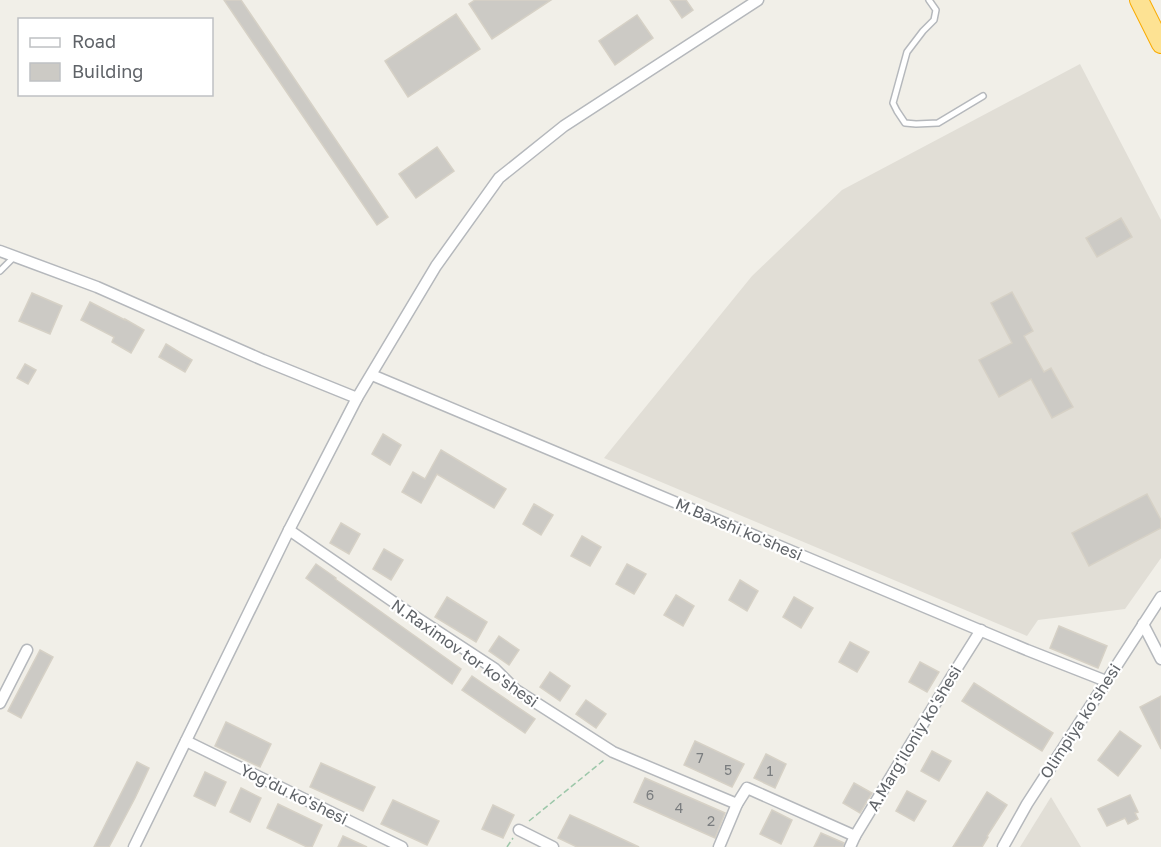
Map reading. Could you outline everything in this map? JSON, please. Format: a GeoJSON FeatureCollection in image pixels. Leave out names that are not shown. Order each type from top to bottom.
{"type":"FeatureCollection","features":[{"type":"Feature","properties":{"kind":"highway"},"geometry":{"type":"LineString","coordinates":[[1139,0],[1161,44]]}},
{"type":"Feature","properties":{"kind":"street"},"geometry":{"type":"LineString","coordinates":[[134,847],[289,530],[357,398],[436,266],[499,178],[564,126],[758,0]]}},
{"type":"Feature","properties":{"kind":"street"},"geometry":{"type":"LineString","coordinates":[[0,250],[97,286],[263,360],[357,398]]}},
{"type":"Feature","properties":{"kind":"street","name":"M.Baxshi ko'shesi"},"geometry":{"type":"LineString","coordinates":[[372,375],[1106,681]]}},
{"type":"Feature","properties":{"kind":"street","name":"N.Raximov tor ko'shesi"},"geometry":{"type":"LineString","coordinates":[[289,530],[495,669],[516,690],[613,752],[737,804]]}},
{"type":"Feature","properties":{"kind":"street","name":"Olimpiya ko'shesi"},"geometry":{"type":"LineString","coordinates":[[1003,847],[1027,804],[1161,597]]}},
{"type":"Feature","properties":{"kind":"street"},"geometry":{"type":"LineString","coordinates":[[1143,624],[1161,659]]}},
{"type":"Feature","properties":{"kind":"street","name":"A.Marg'iloniy ko'shesi"},"geometry":{"type":"LineString","coordinates":[[850,847],[981,630]]}},
{"type":"Feature","properties":{"kind":"street"},"geometry":{"type":"LineString","coordinates":[[0,703],[27,650]]}},
{"type":"Feature","properties":{"kind":"street","name":"Yog'du ko'shesi"},"geometry":{"type":"LineString","coordinates":[[186,741],[402,847]]}},
{"type":"Feature","properties":{"kind":"street"},"geometry":{"type":"LineString","coordinates":[[718,847],[737,804],[747,788],[855,836]]}},
{"type":"Feature","properties":{"kind":"street"},"geometry":{"type":"LineString","coordinates":[[519,830],[553,847]]}},
{"type":"Feature","properties":{"kind":"lane"},"geometry":{"type":"LineString","coordinates":[[929,0],[936,10],[934,20],[908,52],[893,103],[897,111],[905,123],[938,123],[983,96]]}},
{"type":"Feature","properties":{"kind":"lane"},"geometry":{"type":"LineString","coordinates":[[0,271],[15,256]]}},
{"type":"Feature","properties":{"kind":"path"},"geometry":{"type":"LineString","coordinates":[[507,847],[519,830],[613,752]]}},
{"type":"Feature","properties":{"kind":"shaded area"},"geometry":{"type":"Polygon","coordinates":[[[1080,64],[1161,220],[1161,558],[1125,609],[1038,620],[1027,636],[604,458],[752,276],[842,190],[1080,64]]]}},
{"type":"Feature","properties":{"kind":"shaded area"},"geometry":{"type":"Polygon","coordinates":[[[1051,797],[1081,847],[1020,847],[1051,797]]]}},
{"type":"Feature","properties":{"kind":"building"},"geometry":{"type":"Polygon","coordinates":[[[224,0],[241,0],[388,217],[377,225],[224,0]]]}},
{"type":"Feature","properties":{"kind":"building"},"geometry":{"type":"Polygon","coordinates":[[[475,0],[551,0],[492,39],[469,4],[475,0]]]}},
{"type":"Feature","properties":{"kind":"building"},"geometry":{"type":"Polygon","coordinates":[[[670,0],[686,0],[693,10],[682,18],[670,0]]]}},
{"type":"Feature","properties":{"kind":"building"},"geometry":{"type":"Polygon","coordinates":[[[456,14],[480,49],[408,97],[385,61],[456,14]]]}},
{"type":"Feature","properties":{"kind":"building"},"geometry":{"type":"Polygon","coordinates":[[[637,15],[653,38],[615,65],[599,41],[637,15]]]}},
{"type":"Feature","properties":{"kind":"building"},"geometry":{"type":"Polygon","coordinates":[[[437,147],[454,171],[416,198],[399,174],[437,147]]]}},
{"type":"Feature","properties":{"kind":"building"},"geometry":{"type":"Polygon","coordinates":[[[1121,218],[1132,237],[1097,257],[1086,238],[1121,218]]]}},
{"type":"Feature","properties":{"kind":"building"},"geometry":{"type":"Polygon","coordinates":[[[1012,292],[1033,331],[1024,336],[1044,372],[1051,368],[1073,407],[1052,418],[1031,379],[999,397],[979,360],[1012,343],[991,303],[1012,292]]]}},
{"type":"Feature","properties":{"kind":"building"},"geometry":{"type":"Polygon","coordinates":[[[32,293],[62,306],[50,334],[19,321],[32,293]]]}},
{"type":"Feature","properties":{"kind":"building"},"geometry":{"type":"Polygon","coordinates":[[[90,302],[144,330],[131,353],[112,342],[114,337],[81,320],[90,302]]]}},
{"type":"Feature","properties":{"kind":"building"},"geometry":{"type":"Polygon","coordinates":[[[166,344],[192,360],[185,372],[159,357],[166,344]]]}},
{"type":"Feature","properties":{"kind":"building"},"geometry":{"type":"Polygon","coordinates":[[[25,364],[36,370],[28,384],[17,378],[25,364]]]}},
{"type":"Feature","properties":{"kind":"building"},"geometry":{"type":"Polygon","coordinates":[[[383,434],[401,445],[390,465],[372,454],[383,434]]]}},
{"type":"Feature","properties":{"kind":"building"},"geometry":{"type":"Polygon","coordinates":[[[441,450],[506,489],[494,508],[437,474],[421,503],[402,492],[413,472],[425,479],[441,450]]]}},
{"type":"Feature","properties":{"kind":"building"},"geometry":{"type":"Polygon","coordinates":[[[1147,494],[1161,520],[1161,528],[1089,566],[1072,533],[1147,494]]]}},
{"type":"Feature","properties":{"kind":"building"},"geometry":{"type":"Polygon","coordinates":[[[534,504],[553,515],[541,535],[523,524],[534,504]]]}},
{"type":"Feature","properties":{"kind":"building"},"geometry":{"type":"Polygon","coordinates":[[[341,523],[360,534],[349,554],[330,543],[341,523]]]}},
{"type":"Feature","properties":{"kind":"building"},"geometry":{"type":"Polygon","coordinates":[[[582,536],[601,547],[590,566],[571,556],[582,536]]]}},
{"type":"Feature","properties":{"kind":"building"},"geometry":{"type":"Polygon","coordinates":[[[384,549],[403,560],[391,580],[373,569],[384,549]]]}},
{"type":"Feature","properties":{"kind":"building"},"geometry":{"type":"Polygon","coordinates":[[[316,564],[461,669],[452,684],[306,578],[316,564]]]}},
{"type":"Feature","properties":{"kind":"building"},"geometry":{"type":"Polygon","coordinates":[[[627,564],[646,574],[634,594],[616,584],[627,564]]]}},
{"type":"Feature","properties":{"kind":"building"},"geometry":{"type":"Polygon","coordinates":[[[740,580],[758,591],[747,611],[729,600],[740,580]]]}},
{"type":"Feature","properties":{"kind":"building"},"geometry":{"type":"Polygon","coordinates":[[[676,595],[694,606],[683,626],[664,615],[676,595]]]}},
{"type":"Feature","properties":{"kind":"building"},"geometry":{"type":"Polygon","coordinates":[[[447,597],[487,622],[476,642],[435,617],[447,597]]]}},
{"type":"Feature","properties":{"kind":"building"},"geometry":{"type":"Polygon","coordinates":[[[794,597],[813,608],[801,628],[783,617],[794,597]]]}},
{"type":"Feature","properties":{"kind":"building"},"geometry":{"type":"Polygon","coordinates":[[[1059,626],[1107,646],[1098,668],[1050,648],[1059,626]]]}},
{"type":"Feature","properties":{"kind":"building"},"geometry":{"type":"Polygon","coordinates":[[[499,636],[519,650],[509,665],[489,651],[499,636]]]}},
{"type":"Feature","properties":{"kind":"building"},"geometry":{"type":"Polygon","coordinates":[[[850,642],[869,652],[857,672],[839,662],[850,642]]]}},
{"type":"Feature","properties":{"kind":"building"},"geometry":{"type":"Polygon","coordinates":[[[40,650],[53,657],[21,718],[8,711],[40,650]]]}},
{"type":"Feature","properties":{"kind":"building"},"geometry":{"type":"Polygon","coordinates":[[[920,662],[939,672],[927,692],[909,682],[920,662]]]}},
{"type":"Feature","properties":{"kind":"building"},"geometry":{"type":"Polygon","coordinates":[[[550,672],[570,686],[560,701],[540,687],[550,672]]]}},
{"type":"Feature","properties":{"kind":"building"},"geometry":{"type":"Polygon","coordinates":[[[472,676],[535,719],[525,733],[462,690],[472,676]]]}},
{"type":"Feature","properties":{"kind":"building"},"geometry":{"type":"Polygon","coordinates":[[[974,683],[1053,733],[1042,751],[962,701],[974,683]]]}},
{"type":"Feature","properties":{"kind":"building"},"geometry":{"type":"Polygon","coordinates":[[[1161,696],[1161,749],[1140,707],[1161,696]]]}},
{"type":"Feature","properties":{"kind":"building"},"geometry":{"type":"Polygon","coordinates":[[[586,700],[606,714],[596,728],[576,714],[586,700]]]}},
{"type":"Feature","properties":{"kind":"building"},"geometry":{"type":"Polygon","coordinates":[[[226,722],[271,744],[260,767],[215,746],[226,722]]]}},
{"type":"Feature","properties":{"kind":"building"},"geometry":{"type":"Polygon","coordinates":[[[1120,731],[1141,746],[1118,776],[1098,760],[1120,731]]]}},
{"type":"Feature","properties":{"kind":"building"},"geometry":{"type":"Polygon","coordinates":[[[695,741],[744,764],[732,787],[684,765],[695,741]]]}},
{"type":"Feature","properties":{"kind":"building"},"geometry":{"type":"Polygon","coordinates":[[[932,751],[951,761],[939,781],[921,771],[932,751]]]}},
{"type":"Feature","properties":{"kind":"building"},"geometry":{"type":"Polygon","coordinates":[[[766,754],[786,764],[775,788],[754,778],[766,754]]]}},
{"type":"Feature","properties":{"kind":"building"},"geometry":{"type":"Polygon","coordinates":[[[137,762],[149,768],[135,798],[109,847],[94,847],[137,762]]]}},
{"type":"Feature","properties":{"kind":"building"},"geometry":{"type":"Polygon","coordinates":[[[321,763],[375,787],[363,811],[310,787],[321,763]]]}},
{"type":"Feature","properties":{"kind":"building"},"geometry":{"type":"Polygon","coordinates":[[[205,772],[226,782],[215,806],[194,796],[205,772]]]}},
{"type":"Feature","properties":{"kind":"building"},"geometry":{"type":"Polygon","coordinates":[[[645,778],[725,813],[715,838],[634,802],[645,778]]]}},
{"type":"Feature","properties":{"kind":"building"},"geometry":{"type":"Polygon","coordinates":[[[854,783],[872,793],[860,813],[843,803],[854,783]]]}},
{"type":"Feature","properties":{"kind":"building"},"geometry":{"type":"Polygon","coordinates":[[[241,788],[261,798],[250,822],[230,812],[241,788]]]}},
{"type":"Feature","properties":{"kind":"building"},"geometry":{"type":"Polygon","coordinates":[[[907,791],[926,801],[914,821],[896,811],[907,791]]]}},
{"type":"Feature","properties":{"kind":"building"},"geometry":{"type":"Polygon","coordinates":[[[987,792],[1007,805],[982,847],[953,847],[987,792]]]}},
{"type":"Feature","properties":{"kind":"building"},"geometry":{"type":"Polygon","coordinates":[[[1130,795],[1138,812],[1135,813],[1138,819],[1128,824],[1125,818],[1107,826],[1098,809],[1130,795]]]}},
{"type":"Feature","properties":{"kind":"building"},"geometry":{"type":"Polygon","coordinates":[[[393,800],[439,821],[427,845],[381,824],[393,800]]]}},
{"type":"Feature","properties":{"kind":"building"},"geometry":{"type":"Polygon","coordinates":[[[278,804],[322,825],[312,847],[307,847],[267,828],[278,804]]]}},
{"type":"Feature","properties":{"kind":"building"},"geometry":{"type":"Polygon","coordinates":[[[493,805],[514,815],[503,838],[482,829],[493,805]]]}},
{"type":"Feature","properties":{"kind":"building"},"geometry":{"type":"Polygon","coordinates":[[[772,810],[792,820],[781,844],[760,834],[772,810]]]}},
{"type":"Feature","properties":{"kind":"building"},"geometry":{"type":"Polygon","coordinates":[[[570,815],[639,847],[577,847],[558,838],[570,815]]]}},
{"type":"Feature","properties":{"kind":"building"},"geometry":{"type":"Polygon","coordinates":[[[821,833],[844,843],[843,847],[814,847],[821,833]]]}},
{"type":"Feature","properties":{"kind":"building"},"geometry":{"type":"Polygon","coordinates":[[[343,836],[367,847],[338,847],[343,836]]]}}]}
